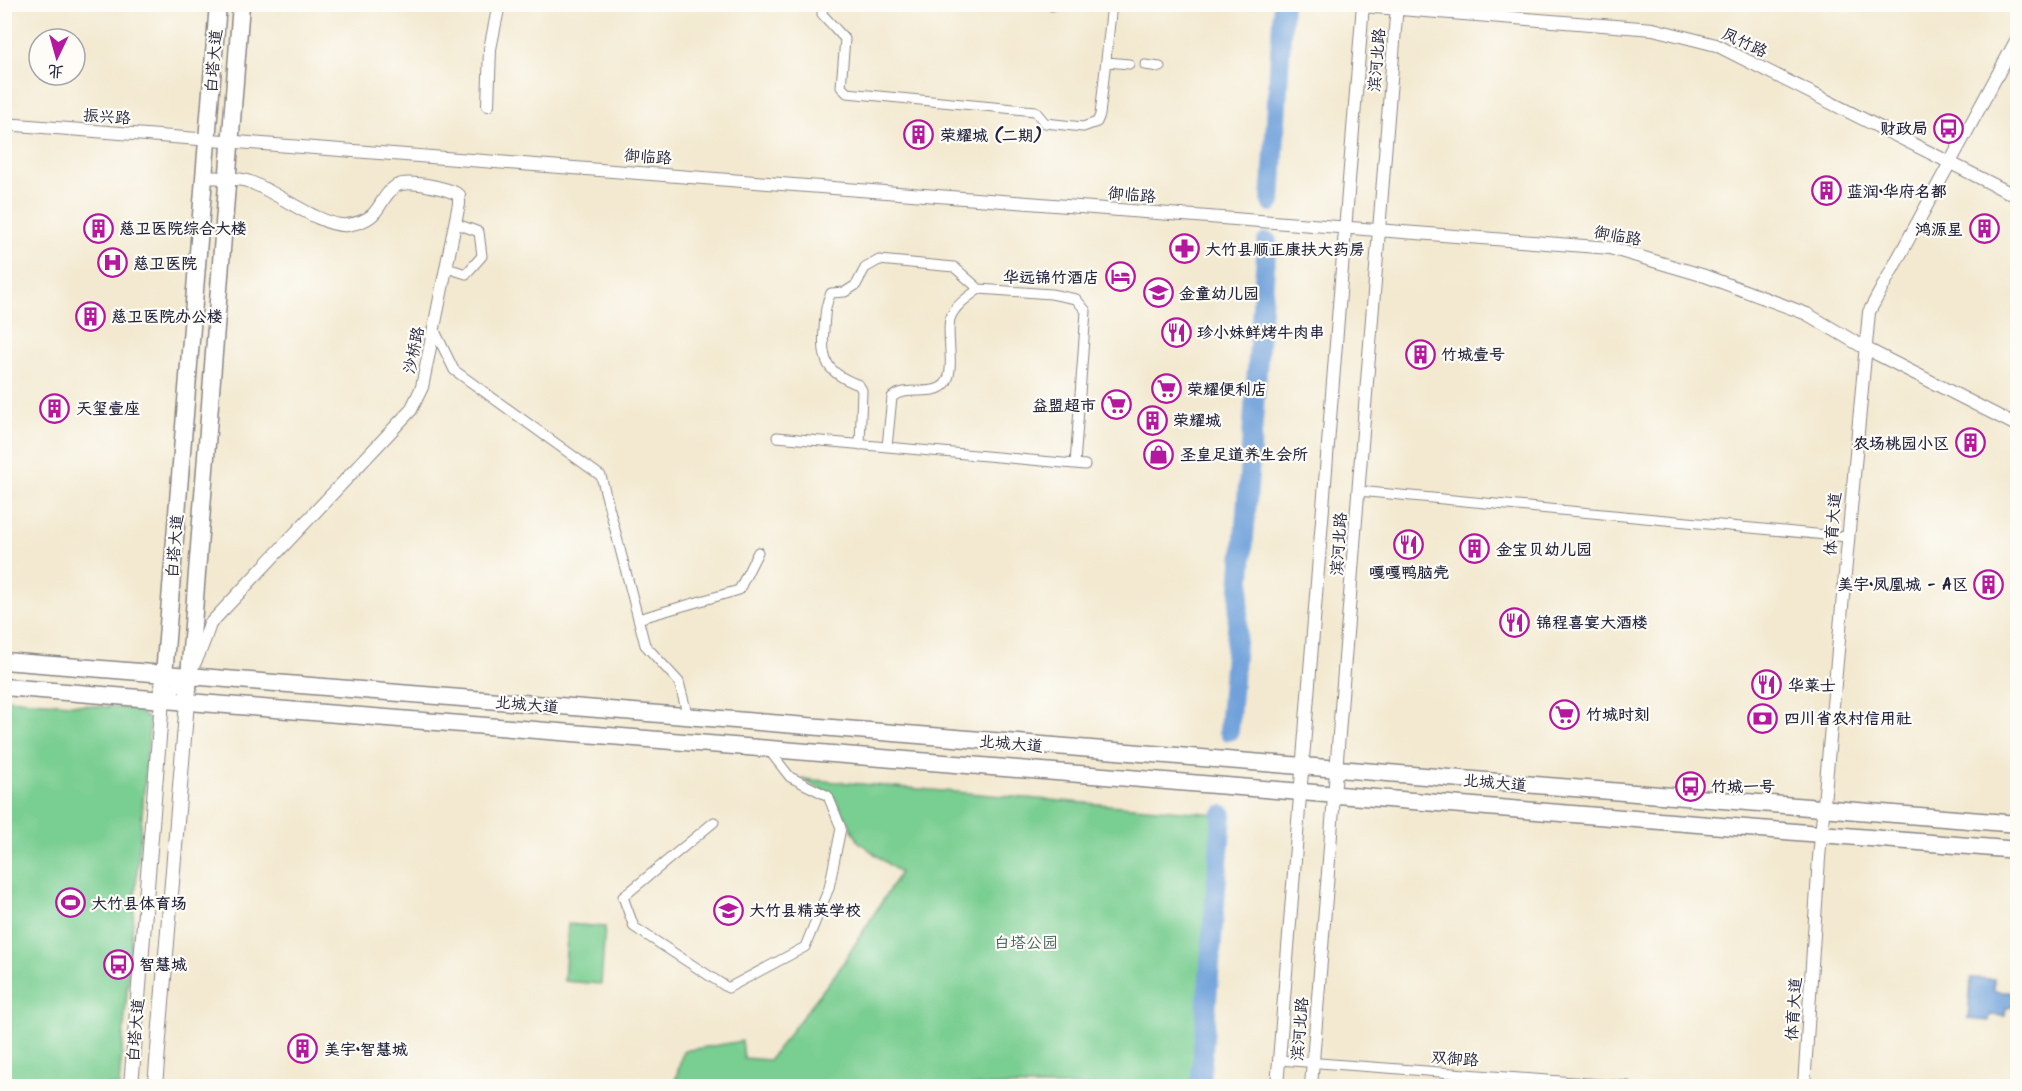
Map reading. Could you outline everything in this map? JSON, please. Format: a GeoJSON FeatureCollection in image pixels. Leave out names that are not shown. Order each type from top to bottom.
{"type":"FeatureCollection","features":[{"type":"Feature","properties":{"kind":"highway","name":"白塔大道"},"geometry":{"type":"LineString","coordinates":[[162,700],[218,4]]}},
{"type":"Feature","properties":{"kind":"highway","name":"白塔大道"},"geometry":{"type":"LineString","coordinates":[[186,702],[241,4]]}},
{"type":"Feature","properties":{"kind":"highway","name":"北城大道"},"geometry":{"type":"LineString","coordinates":[[4,661],[2018,824]]}},
{"type":"Feature","properties":{"kind":"highway","name":"北城大道"},"geometry":{"type":"LineString","coordinates":[[4,687],[2018,850]]}},
{"type":"Feature","properties":{"kind":"main road","name":"白塔大道"},"geometry":{"type":"LineString","coordinates":[[131,1086],[162,700]]}},
{"type":"Feature","properties":{"kind":"main road","name":"白塔大道"},"geometry":{"type":"LineString","coordinates":[[155,1086],[186,702]]}},
{"type":"Feature","properties":{"kind":"street"},"geometry":{"type":"LineString","coordinates":[[488,105],[490,49],[499,4]]}},
{"type":"Feature","properties":{"kind":"street"},"geometry":{"type":"LineString","coordinates":[[823,4],[822,14],[845,39],[841,87],[847,93],[1035,111],[1045,123],[1090,126],[1100,115],[1112,4]]}},
{"type":"Feature","properties":{"kind":"street","name":"凤竹路"},"geometry":{"type":"LineString","coordinates":[[1362,5],[1653,30],[1716,45],[2018,197]]}},
{"type":"Feature","properties":{"kind":"street","name":"滨河北路"},"geometry":{"type":"LineString","coordinates":[[1277,1086],[1304,767],[1362,5]]}},
{"type":"Feature","properties":{"kind":"street","name":"滨河北路"},"geometry":{"type":"LineString","coordinates":[[1311,1086],[1397,7]]}},
{"type":"Feature","properties":{"kind":"street","name":"体育大道"},"geometry":{"type":"LineString","coordinates":[[1804,1086],[1821,834],[1869,312],[2018,37]]}},
{"type":"Feature","properties":{"kind":"street"},"geometry":{"type":"LineString","coordinates":[[1107,62],[1129,64]]}},
{"type":"Feature","properties":{"kind":"street"},"geometry":{"type":"LineString","coordinates":[[1145,66],[1160,67]]}},
{"type":"Feature","properties":{"kind":"street","name":"振兴路"},"geometry":{"type":"LineString","coordinates":[[4,124],[207,140]]}},
{"type":"Feature","properties":{"kind":"street","name":"御临路"},"geometry":{"type":"LineString","coordinates":[[207,140],[1610,248],[1705,276],[1807,314],[1865,348],[2018,426]]}},
{"type":"Feature","properties":{"kind":"street","name":"沙桥路"},"geometry":{"type":"LineString","coordinates":[[162,700],[188,676],[200,656],[210,624],[411,410],[422,387],[457,224],[459,195],[448,189],[404,184],[397,186],[374,214],[345,225],[323,218],[249,182],[204,177]]}},
{"type":"Feature","properties":{"kind":"street"},"geometry":{"type":"LineString","coordinates":[[447,268],[466,274],[482,256],[479,232],[457,224]]}},
{"type":"Feature","properties":{"kind":"street"},"geometry":{"type":"LineString","coordinates":[[777,437],[860,445],[1080,465],[1086,311],[1077,299],[979,289],[954,267],[879,260],[866,268],[856,285],[845,292],[831,292],[826,302],[823,358],[830,369],[844,379],[859,385],[862,390],[860,445]]}},
{"type":"Feature","properties":{"kind":"street"},"geometry":{"type":"LineString","coordinates":[[887,447],[892,397],[902,390],[934,390],[945,384],[949,373],[951,317],[964,300],[979,289]]}},
{"type":"Feature","properties":{"kind":"street"},"geometry":{"type":"LineString","coordinates":[[434,329],[454,370],[601,476],[645,645],[679,682],[688,717]]}},
{"type":"Feature","properties":{"kind":"street"},"geometry":{"type":"LineString","coordinates":[[1358,491],[1847,537]]}},
{"type":"Feature","properties":{"kind":"street"},"geometry":{"type":"LineString","coordinates":[[638,619],[739,590],[758,552]]}},
{"type":"Feature","properties":{"kind":"street"},"geometry":{"type":"LineString","coordinates":[[714,822],[623,897],[634,927],[728,987],[805,947],[829,888],[842,828],[828,796],[785,773],[768,749]]}},
{"type":"Feature","properties":{"kind":"street","name":"双御路"},"geometry":{"type":"LineString","coordinates":[[1279,1060],[1628,1086]]}},
{"type":"Feature","properties":{"kind":"green space","name":"大竹县体育场"},"geometry":{"type":"Polygon","coordinates":[[[5,699],[135,709],[150,720],[119,1086],[5,1086],[5,699]]]}},
{"type":"Feature","properties":{"kind":"green space","name":"白塔公园"},"geometry":{"type":"Polygon","coordinates":[[[802,779],[1216,814],[1193,1086],[674,1086],[683,1051],[742,1041],[744,1058],[769,1060],[840,968],[900,873],[859,842],[834,797],[802,779]]]}},
{"type":"Feature","properties":{"kind":"green space"},"geometry":{"type":"Polygon","coordinates":[[[568,924],[605,927],[601,984],[564,981],[568,924]]]}},
{"type":"Feature","properties":{"kind":"water"},"geometry":{"type":"Polygon","coordinates":[[[1971,978],[1994,979],[1994,991],[2017,993],[2017,1011],[2012,1007],[2006,1008],[2005,1016],[1990,1015],[1989,1021],[1968,1019],[1971,978]]]}},
{"type":"Feature","properties":{"kind":"waterway"},"geometry":{"type":"LineString","coordinates":[[1271,202],[1283,4]]}},
{"type":"Feature","properties":{"kind":"waterway"},"geometry":{"type":"LineString","coordinates":[[1229,731],[1267,242]]}},
{"type":"Feature","properties":{"kind":"waterway"},"geometry":{"type":"LineString","coordinates":[[1200,1086],[1222,815]]}},
{"type":"Feature","properties":{"kind":"place","name":"财政局"},"geometry":{"type":"Point","coordinates":[1949,128]}},
{"type":"Feature","properties":{"kind":"place","name":"荣耀城 (二期)"},"geometry":{"type":"Point","coordinates":[919,135]}},
{"type":"Feature","properties":{"kind":"place","name":"蓝润•华府名都"},"geometry":{"type":"Point","coordinates":[1826,191]}},
{"type":"Feature","properties":{"kind":"place","name":"慈卫医院综合大楼"},"geometry":{"type":"Point","coordinates":[98,228]}},
{"type":"Feature","properties":{"kind":"place","name":"鸿源星"},"geometry":{"type":"Point","coordinates":[1984,229]}},
{"type":"Feature","properties":{"kind":"place","name":"大竹县顺正康扶大药房"},"geometry":{"type":"Point","coordinates":[1184,249]}},
{"type":"Feature","properties":{"kind":"place","name":"慈卫医院"},"geometry":{"type":"Point","coordinates":[112,263]}},
{"type":"Feature","properties":{"kind":"place","name":"华远锦竹酒店"},"geometry":{"type":"Point","coordinates":[1120,277]}},
{"type":"Feature","properties":{"kind":"place","name":"金童幼儿园"},"geometry":{"type":"Point","coordinates":[1158,293]}},
{"type":"Feature","properties":{"kind":"place","name":"慈卫医院办公楼"},"geometry":{"type":"Point","coordinates":[90,316]}},
{"type":"Feature","properties":{"kind":"place","name":"珍小妹鲜烤牛肉串"},"geometry":{"type":"Point","coordinates":[1176,332]}},
{"type":"Feature","properties":{"kind":"place","name":"竹城壹号"},"geometry":{"type":"Point","coordinates":[1420,354]}},
{"type":"Feature","properties":{"kind":"place","name":"荣耀便利店"},"geometry":{"type":"Point","coordinates":[1166,389]}},
{"type":"Feature","properties":{"kind":"place","name":"益盟超市"},"geometry":{"type":"Point","coordinates":[1117,405]}},
{"type":"Feature","properties":{"kind":"place","name":"天玺壹座"},"geometry":{"type":"Point","coordinates":[55,408]}},
{"type":"Feature","properties":{"kind":"place","name":"荣耀城"},"geometry":{"type":"Point","coordinates":[1152,420]}},
{"type":"Feature","properties":{"kind":"place","name":"农场桃园小区"},"geometry":{"type":"Point","coordinates":[1970,443]}},
{"type":"Feature","properties":{"kind":"place","name":"圣皇足道养生会所"},"geometry":{"type":"Point","coordinates":[1159,454]}},
{"type":"Feature","properties":{"kind":"place","name":"嘎嘎鸭脑壳"},"geometry":{"type":"Point","coordinates":[1409,544]}},
{"type":"Feature","properties":{"kind":"place","name":"金宝贝幼儿园"},"geometry":{"type":"Point","coordinates":[1475,549]}},
{"type":"Feature","properties":{"kind":"place","name":"美宇•凤凰城 - A区"},"geometry":{"type":"Point","coordinates":[1989,584]}},
{"type":"Feature","properties":{"kind":"place","name":"锦程喜宴大酒楼"},"geometry":{"type":"Point","coordinates":[1515,622]}},
{"type":"Feature","properties":{"kind":"place","name":"华莱士"},"geometry":{"type":"Point","coordinates":[1767,685]}},
{"type":"Feature","properties":{"kind":"place","name":"竹城时刻"},"geometry":{"type":"Point","coordinates":[1565,714]}},
{"type":"Feature","properties":{"kind":"place","name":"四川省农村信用社"},"geometry":{"type":"Point","coordinates":[1763,718]}},
{"type":"Feature","properties":{"kind":"place","name":"竹城一号"},"geometry":{"type":"Point","coordinates":[1690,786]}},
{"type":"Feature","properties":{"kind":"place","name":"大竹县体育场"},"geometry":{"type":"Point","coordinates":[70,903]}},
{"type":"Feature","properties":{"kind":"place","name":"大竹县精英学校"},"geometry":{"type":"Point","coordinates":[728,910]}},
{"type":"Feature","properties":{"kind":"place","name":"智慧城"},"geometry":{"type":"Point","coordinates":[118,964]}},
{"type":"Feature","properties":{"kind":"place","name":"美宇•智慧城"},"geometry":{"type":"Point","coordinates":[303,1049]}}]}
